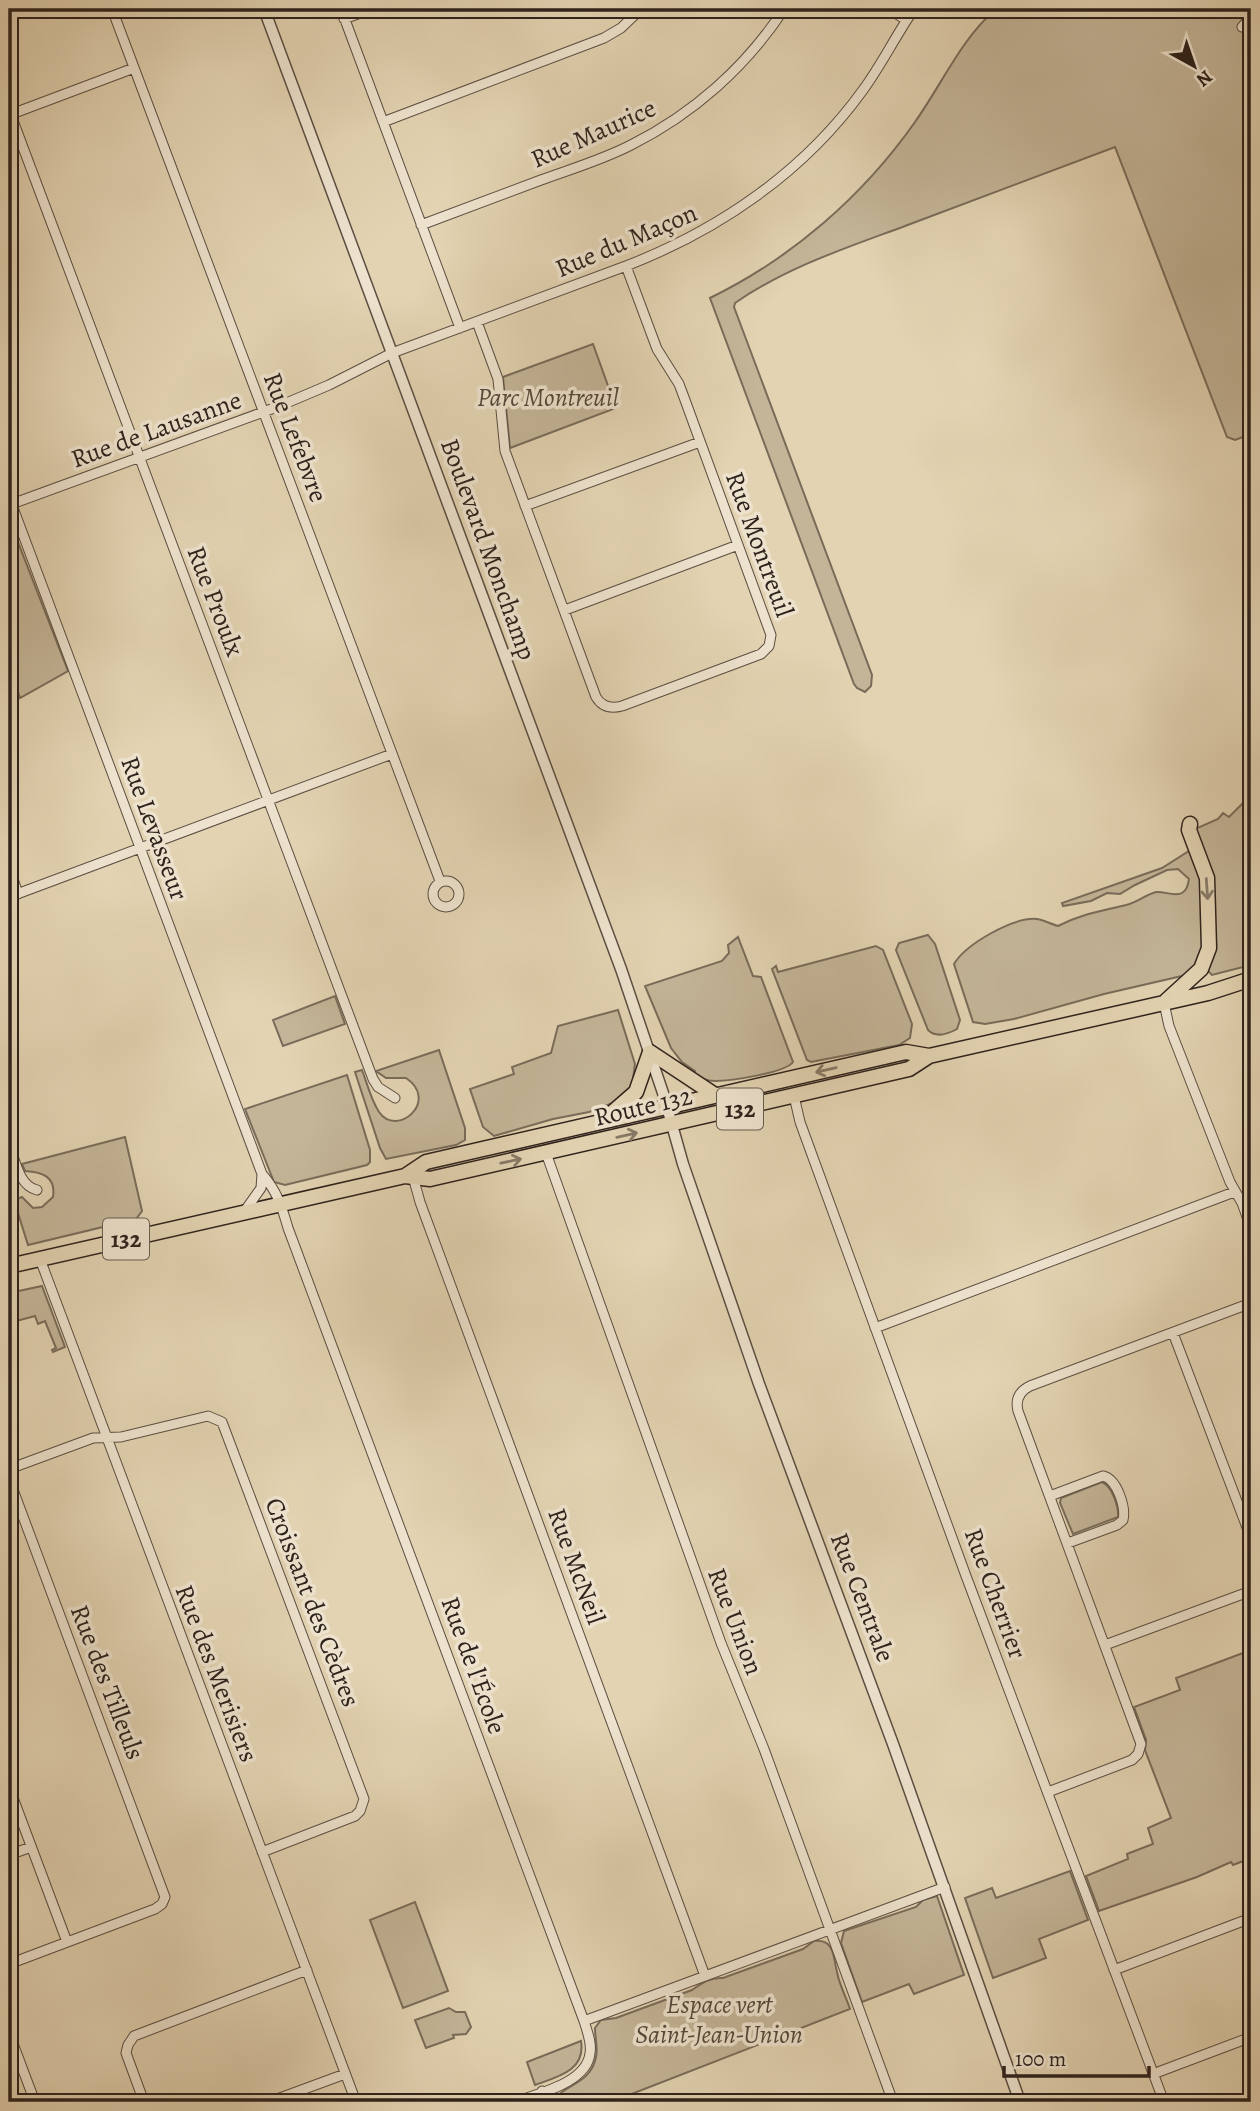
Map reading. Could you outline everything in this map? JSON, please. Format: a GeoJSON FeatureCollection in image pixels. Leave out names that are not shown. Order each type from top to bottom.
{"type":"FeatureCollection","features":[{"type":"Feature","properties":{"kind":"highway"},"geometry":{"type":"LineString","coordinates":[[1164,1003],[1197,974],[1209,948],[1207,878],[1189,824]]}},
{"type":"Feature","properties":{"kind":"highway","name":"Route 132"},"geometry":{"type":"LineString","coordinates":[[9,1266],[410,1175],[430,1179],[794,1096],[909,1069],[929,1056],[1208,993],[1251,979]]}},
{"type":"Feature","properties":{"kind":"highway","name":"132"},"geometry":{"type":"LineString","coordinates":[[1208,993],[1251,986]]}},
{"type":"Feature","properties":{"kind":"highway"},"geometry":{"type":"LineString","coordinates":[[604,1120],[636,1092],[650,1052],[715,1095]]}},
{"type":"Feature","properties":{"kind":"highway","name":"Route 132"},"geometry":{"type":"LineString","coordinates":[[410,1175],[426,1162],[604,1120],[906,1052],[929,1056]]}},
{"type":"Feature","properties":{"kind":"street","name":"Rue Lefebvre"},"geometry":{"type":"LineString","coordinates":[[112,9],[440,881]]}},
{"type":"Feature","properties":{"kind":"street","name":"Boulevard Monchamp"},"geometry":{"type":"LineString","coordinates":[[264,9],[587,875],[667,1107]]}},
{"type":"Feature","properties":{"kind":"street"},"geometry":{"type":"LineString","coordinates":[[341,9],[460,328]]}},
{"type":"Feature","properties":{"kind":"street"},"geometry":{"type":"LineString","coordinates":[[344,19],[372,9]]}},
{"type":"Feature","properties":{"kind":"street"},"geometry":{"type":"LineString","coordinates":[[383,122],[604,38],[621,28],[641,9]]}},
{"type":"Feature","properties":{"kind":"street","name":"Rue Maurice"},"geometry":{"type":"LineString","coordinates":[[421,225],[609,155],[652,134],[683,115],[731,75],[784,9]]}},
{"type":"Feature","properties":{"kind":"street"},"geometry":{"type":"LineString","coordinates":[[889,9],[906,20]]}},
{"type":"Feature","properties":{"kind":"street","name":"Rue du Maçon"},"geometry":{"type":"LineString","coordinates":[[393,353],[626,267],[674,247],[719,222],[787,172],[819,142],[853,103],[880,66],[914,9]]}},
{"type":"Feature","properties":{"kind":"street"},"geometry":{"type":"LineString","coordinates":[[1242,27],[1251,16]]}},
{"type":"Feature","properties":{"kind":"street"},"geometry":{"type":"LineString","coordinates":[[9,113],[134,68]]}},
{"type":"Feature","properties":{"kind":"street","name":"Rue Proulx"},"geometry":{"type":"LineString","coordinates":[[9,113],[373,1079],[378,1087],[395,1098]]}},
{"type":"Feature","properties":{"kind":"street","name":"Rue Montreuil"},"geometry":{"type":"LineString","coordinates":[[477,322],[498,379],[503,445],[601,704],[611,708],[754,657],[766,650],[771,635],[679,384],[654,342],[626,267]]}},
{"type":"Feature","properties":{"kind":"street","name":"Rue de Lausanne"},"geometry":{"type":"LineString","coordinates":[[10,502],[263,412],[329,385],[393,353]]}},
{"type":"Feature","properties":{"kind":"street"},"geometry":{"type":"LineString","coordinates":[[525,506],[700,442]]}},
{"type":"Feature","properties":{"kind":"street","name":"Rue Levasseur"},"geometry":{"type":"LineString","coordinates":[[10,502],[262,1174],[274,1188],[282,1204]]}},
{"type":"Feature","properties":{"kind":"street"},"geometry":{"type":"LineString","coordinates":[[565,610],[738,545]]}},
{"type":"Feature","properties":{"kind":"street"},"geometry":{"type":"LineString","coordinates":[[9,867],[14,895],[392,754]]}},
{"type":"Feature","properties":{"kind":"street"},"geometry":{"type":"LineString","coordinates":[[1164,1003],[1169,1026],[1234,1192],[1242,1203],[1251,1228]]}},
{"type":"Feature","properties":{"kind":"street","name":"Rue Cherrier"},"geometry":{"type":"LineString","coordinates":[[794,1096],[800,1122],[875,1328],[1164,2102]]}},
{"type":"Feature","properties":{"kind":"street","name":"Rue Centrale"},"geometry":{"type":"LineString","coordinates":[[667,1107],[681,1156],[759,1384],[851,1628],[1020,2102]]}},
{"type":"Feature","properties":{"kind":"street"},"geometry":{"type":"LineString","coordinates":[[9,1144],[25,1183],[37,1190]]}},
{"type":"Feature","properties":{"kind":"street","name":"Rue Union"},"geometry":{"type":"LineString","coordinates":[[546,1153],[717,1633],[763,1745],[893,2102]]}},
{"type":"Feature","properties":{"kind":"street"},"geometry":{"type":"LineString","coordinates":[[244,1212],[261,1188],[262,1174]]}},
{"type":"Feature","properties":{"kind":"street","name":"Rue McNeil"},"geometry":{"type":"LineString","coordinates":[[410,1175],[705,1976]]}},
{"type":"Feature","properties":{"kind":"street"},"geometry":{"type":"LineString","coordinates":[[875,1328],[1234,1192]]}},
{"type":"Feature","properties":{"kind":"street","name":"Rue de l'École"},"geometry":{"type":"LineString","coordinates":[[282,1204],[584,2021],[591,2050],[585,2068],[576,2077],[516,2102]]}},
{"type":"Feature","properties":{"kind":"street","name":"Rue des Merisiers"},"geometry":{"type":"LineString","coordinates":[[40,1259],[356,2102]]}},
{"type":"Feature","properties":{"kind":"street"},"geometry":{"type":"LineString","coordinates":[[1048,1791],[1135,1758],[1140,1750],[1140,1739],[1018,1411],[1018,1397],[1030,1386],[1251,1303]]}},
{"type":"Feature","properties":{"kind":"street"},"geometry":{"type":"LineString","coordinates":[[1173,1333],[1251,1538]]}},
{"type":"Feature","properties":{"kind":"street","name":"Croissant des Cèdres"},"geometry":{"type":"LineString","coordinates":[[106,1436],[121,1437],[208,1416],[222,1422],[362,1791],[364,1800],[360,1811],[348,1819],[262,1852]]}},
{"type":"Feature","properties":{"kind":"street"},"geometry":{"type":"LineString","coordinates":[[9,1469],[87,1439],[106,1436]]}},
{"type":"Feature","properties":{"kind":"street"},"geometry":{"type":"LineString","coordinates":[[1050,1496],[1103,1476],[1110,1478],[1114,1484],[1125,1513],[1123,1520],[1117,1525],[1068,1543]]}},
{"type":"Feature","properties":{"kind":"street","name":"Rue des Tilleuls"},"geometry":{"type":"LineString","coordinates":[[9,1479],[163,1888],[164,1900],[156,1908],[67,1942]]}},
{"type":"Feature","properties":{"kind":"street"},"geometry":{"type":"LineString","coordinates":[[1105,1645],[1251,1591]]}},
{"type":"Feature","properties":{"kind":"street"},"geometry":{"type":"LineString","coordinates":[[9,1787],[67,1942],[9,1964]]}},
{"type":"Feature","properties":{"kind":"street"},"geometry":{"type":"LineString","coordinates":[[9,1856],[31,1847]]}},
{"type":"Feature","properties":{"kind":"street"},"geometry":{"type":"LineString","coordinates":[[584,2021],[945,1887]]}},
{"type":"Feature","properties":{"kind":"street"},"geometry":{"type":"LineString","coordinates":[[1114,1970],[1251,1919]]}},
{"type":"Feature","properties":{"kind":"street"},"geometry":{"type":"LineString","coordinates":[[144,2102],[127,2053],[128,2045],[134,2036],[307,1970]]}},
{"type":"Feature","properties":{"kind":"street"},"geometry":{"type":"LineString","coordinates":[[9,2033],[34,2102]]}},
{"type":"Feature","properties":{"kind":"street"},"geometry":{"type":"LineString","coordinates":[[1153,2074],[1251,2037]]}},
{"type":"Feature","properties":{"kind":"street"},"geometry":{"type":"LineString","coordinates":[[269,2102],[345,2074]]}},
{"type":"Feature","properties":{"kind":"street"},"geometry":{"type":"LineString","coordinates":[[542,2091],[547,2102]]}},
{"type":"Feature","properties":{"kind":"green space"},"geometry":{"type":"Polygon","coordinates":[[[996,9],[1251,9],[1251,434],[1235,440],[1227,437],[1115,147],[817,259],[775,279],[735,303],[734,307],[872,675],[871,686],[865,692],[854,684],[710,298],[769,264],[824,223],[849,200],[895,149],[972,34],[996,9]]]}},
{"type":"Feature","properties":{"kind":"green space","name":"Parc Montreuil"},"geometry":{"type":"Polygon","coordinates":[[[593,344],[616,408],[510,448],[503,377],[593,344]]]}},
{"type":"Feature","properties":{"kind":"green space"},"geometry":{"type":"Polygon","coordinates":[[[9,519],[68,671],[20,698],[14,680],[9,682],[9,519]]]}},
{"type":"Feature","properties":{"kind":"green space"},"geometry":{"type":"Polygon","coordinates":[[[1251,795],[1251,965],[1212,975],[1206,969],[1211,960],[1195,829],[1218,819],[1223,813],[1229,817],[1251,795]]]}},
{"type":"Feature","properties":{"kind":"green space"},"geometry":{"type":"Polygon","coordinates":[[[1192,849],[1202,880],[1205,944],[1197,965],[1186,975],[1014,1019],[985,1024],[973,1022],[954,964],[979,940],[1016,922],[1037,919],[1058,926],[1083,916],[1130,904],[1156,892],[1182,893],[1189,879],[1178,869],[1167,870],[1120,894],[1107,893],[1091,901],[1063,906],[1062,903],[1162,868],[1192,849]]]}},
{"type":"Feature","properties":{"kind":"green space"},"geometry":{"type":"Polygon","coordinates":[[[928,935],[935,944],[960,1020],[957,1029],[942,1034],[928,1030],[896,950],[899,943],[928,935]]]}},
{"type":"Feature","properties":{"kind":"green space"},"geometry":{"type":"Polygon","coordinates":[[[738,937],[753,976],[761,977],[793,1062],[780,1070],[757,1076],[709,1080],[693,1074],[695,1071],[682,1062],[671,1048],[645,986],[722,961],[729,953],[728,945],[738,937]]]}},
{"type":"Feature","properties":{"kind":"green space"},"geometry":{"type":"Polygon","coordinates":[[[876,946],[883,950],[912,1024],[910,1038],[899,1045],[811,1062],[807,1060],[772,969],[776,966],[778,972],[876,946]]]}},
{"type":"Feature","properties":{"kind":"green space"},"geometry":{"type":"Polygon","coordinates":[[[335,996],[345,1024],[283,1046],[273,1020],[335,996]]]}},
{"type":"Feature","properties":{"kind":"green space"},"geometry":{"type":"Polygon","coordinates":[[[618,1010],[635,1064],[632,1086],[618,1101],[589,1112],[494,1136],[483,1127],[470,1089],[514,1074],[512,1067],[551,1053],[558,1026],[618,1010]]]}},
{"type":"Feature","properties":{"kind":"green space"},"geometry":{"type":"Polygon","coordinates":[[[439,1050],[465,1128],[465,1140],[456,1145],[386,1159],[355,1072],[362,1070],[379,1112],[387,1119],[404,1119],[417,1106],[419,1097],[415,1087],[406,1078],[386,1078],[376,1071],[439,1050]]]}},
{"type":"Feature","properties":{"kind":"green space"},"geometry":{"type":"Polygon","coordinates":[[[347,1075],[370,1150],[370,1162],[367,1165],[285,1185],[274,1182],[245,1109],[347,1075]]]}},
{"type":"Feature","properties":{"kind":"green space"},"geometry":{"type":"Polygon","coordinates":[[[125,1137],[142,1211],[136,1219],[28,1245],[14,1200],[22,1197],[33,1208],[42,1207],[53,1197],[53,1190],[47,1177],[25,1171],[22,1164],[125,1137]]]}},
{"type":"Feature","properties":{"kind":"green space"},"geometry":{"type":"Polygon","coordinates":[[[42,1286],[65,1347],[53,1352],[56,1348],[45,1321],[38,1324],[35,1316],[9,1323],[9,1293],[42,1286]]]}},
{"type":"Feature","properties":{"kind":"green space"},"geometry":{"type":"Polygon","coordinates":[[[1102,1482],[1114,1497],[1118,1517],[1073,1534],[1060,1503],[1061,1498],[1102,1482]]]}},
{"type":"Feature","properties":{"kind":"green space"},"geometry":{"type":"Polygon","coordinates":[[[1251,1650],[1251,1858],[1233,1865],[1231,1862],[1197,1877],[1099,1911],[1086,1876],[1128,1859],[1127,1854],[1153,1844],[1148,1828],[1171,1818],[1145,1750],[1146,1740],[1134,1707],[1180,1690],[1176,1678],[1251,1650]]]}},
{"type":"Feature","properties":{"kind":"green space"},"geometry":{"type":"Polygon","coordinates":[[[1070,1871],[1088,1920],[1039,1939],[1046,1958],[993,1978],[965,1898],[992,1888],[996,1898],[1070,1871]]]}},
{"type":"Feature","properties":{"kind":"green space","name":"Espace vert Saint-Jean-Union"},"geometry":{"type":"Polygon","coordinates":[[[937,1896],[964,1975],[914,1994],[909,1984],[862,2002],[841,1943],[844,1931],[916,1907],[923,1900],[937,1896]]]}},
{"type":"Feature","properties":{"kind":"green space"},"geometry":{"type":"Polygon","coordinates":[[[415,1902],[448,1991],[403,2008],[370,1920],[415,1902]]]}},
{"type":"Feature","properties":{"kind":"green space","name":"Espace vert Saint-Jean-Union"},"geometry":{"type":"Polygon","coordinates":[[[814,1941],[826,1943],[832,1950],[839,1981],[850,2009],[611,2102],[556,2102],[558,2096],[581,2080],[593,2067],[597,2053],[595,2028],[601,2020],[616,2018],[692,1990],[710,1980],[723,1978],[803,1949],[814,1941]]]}},
{"type":"Feature","properties":{"kind":"green space"},"geometry":{"type":"Polygon","coordinates":[[[449,2008],[456,2012],[465,2012],[471,2027],[466,2034],[453,2035],[454,2038],[426,2048],[415,2020],[449,2008]]]}},
{"type":"Feature","properties":{"kind":"green space"},"geometry":{"type":"Polygon","coordinates":[[[581,2041],[579,2059],[574,2066],[561,2075],[535,2085],[527,2062],[581,2041]]]}}]}
